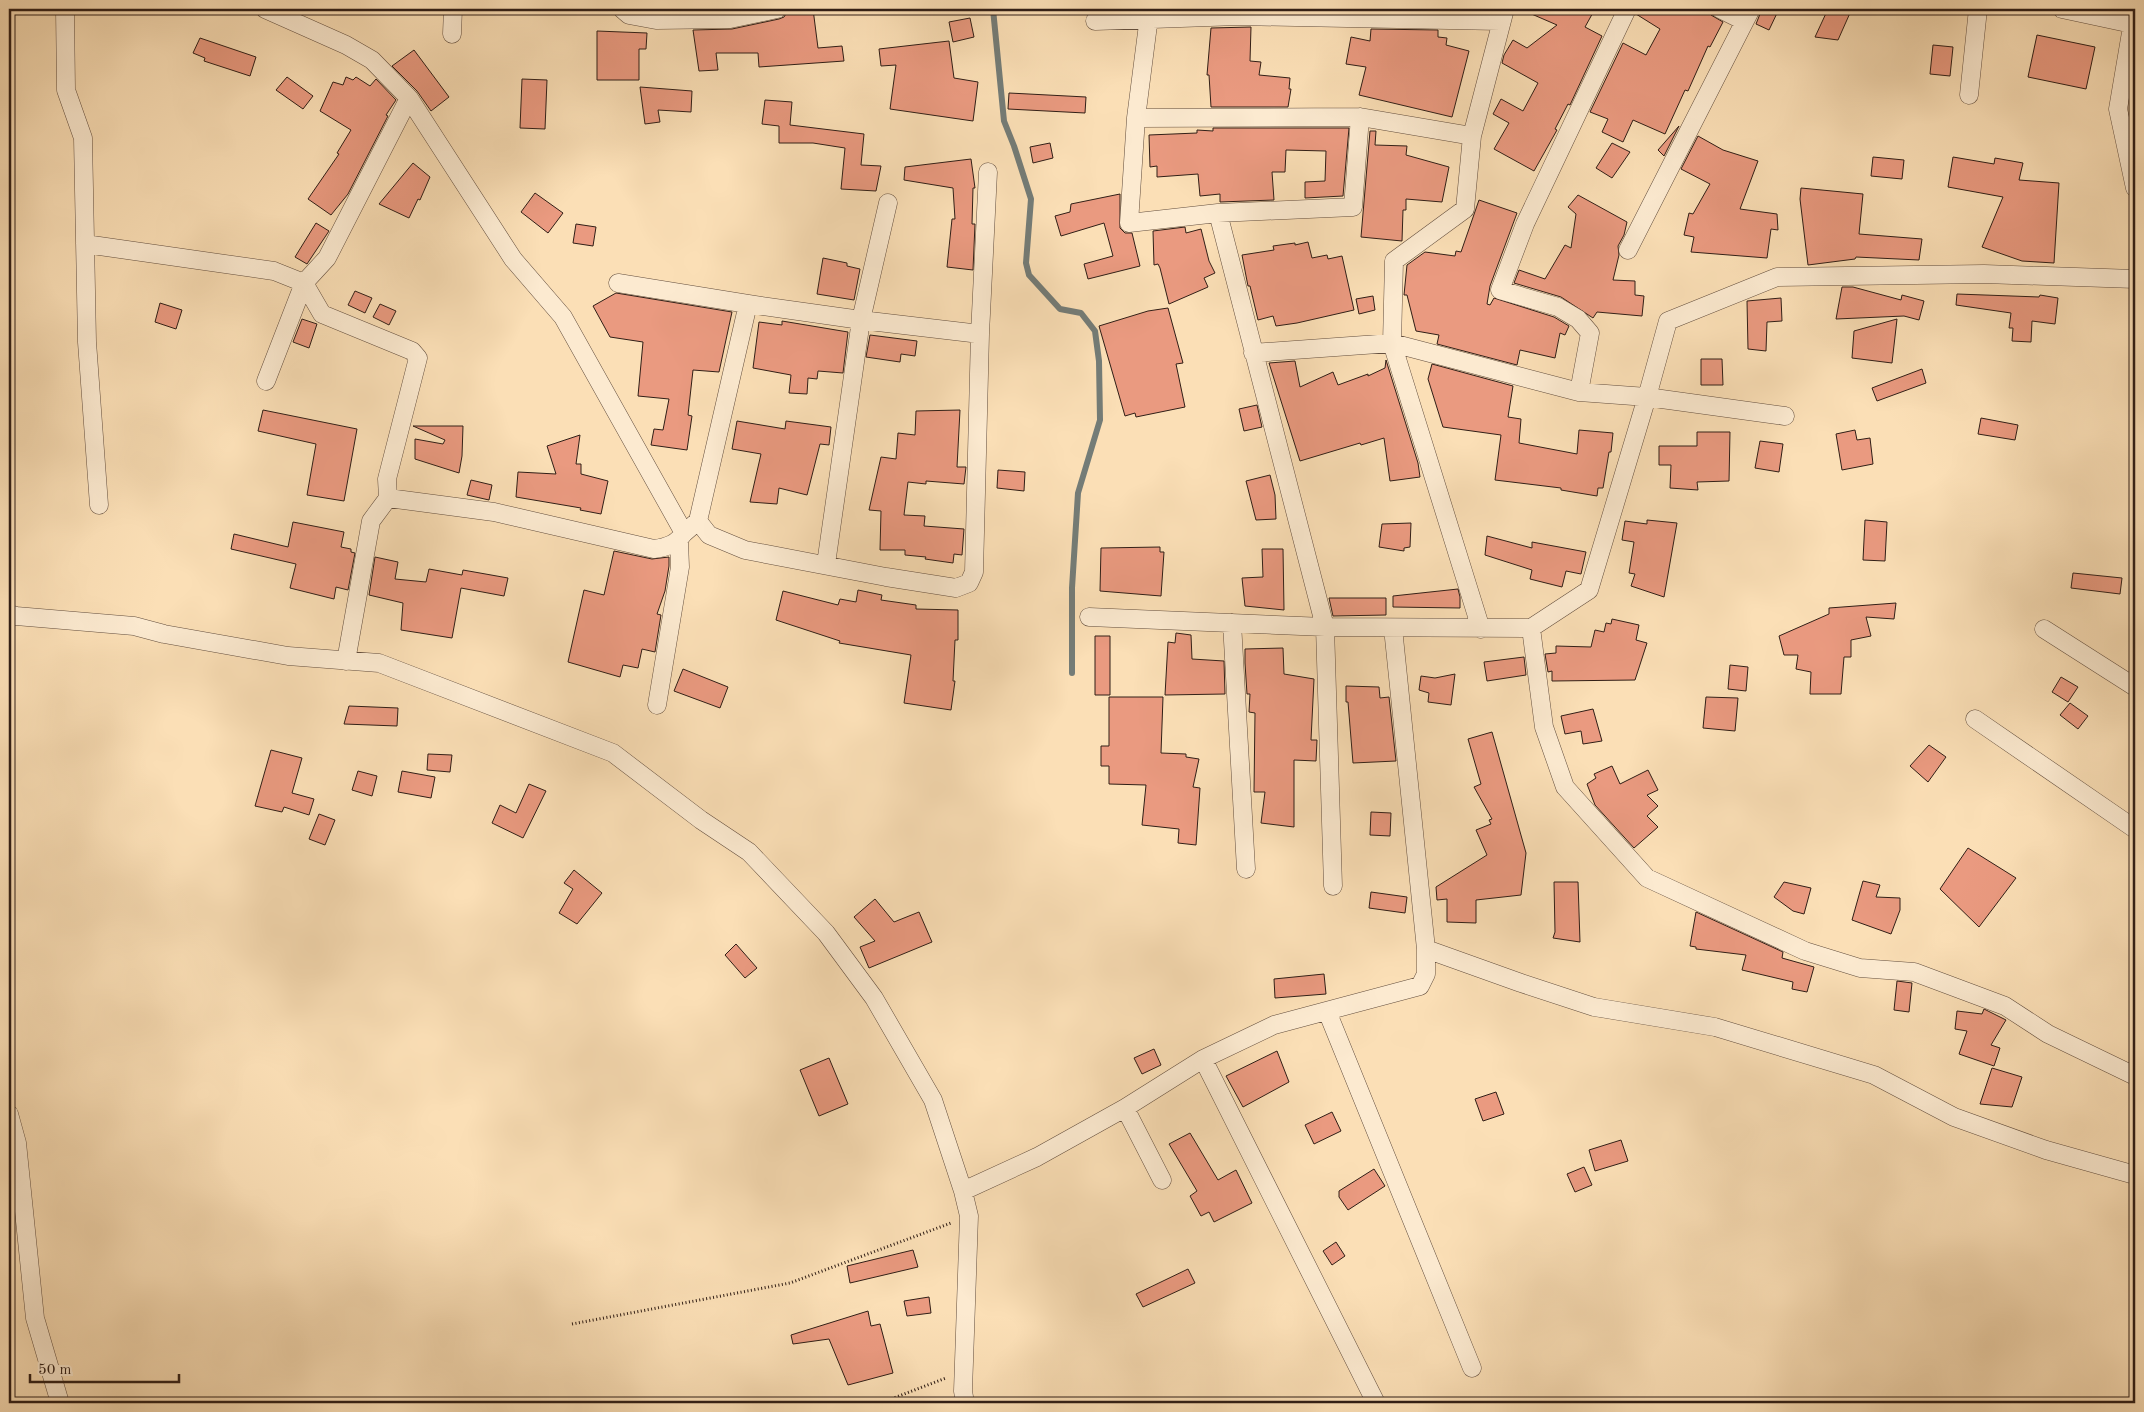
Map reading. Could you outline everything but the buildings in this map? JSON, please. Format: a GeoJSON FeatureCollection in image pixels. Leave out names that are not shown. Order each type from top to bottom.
{"type":"FeatureCollection","features":[{"type":"Feature","properties":{"kind":"street"},"geometry":{"type":"LineString","coordinates":[[64,9],[66,90],[83,138],[86,342],[99,505]]}},
{"type":"Feature","properties":{"kind":"street"},"geometry":{"type":"LineString","coordinates":[[265,9],[346,45],[372,60],[409,98],[513,259],[563,317],[681,537],[680,567],[657,705]]}},
{"type":"Feature","properties":{"kind":"street"},"geometry":{"type":"LineString","coordinates":[[452,34],[453,9]]}},
{"type":"Feature","properties":{"kind":"street"},"geometry":{"type":"LineString","coordinates":[[622,9],[629,15],[656,20],[702,14],[730,19],[777,9]]}},
{"type":"Feature","properties":{"kind":"street"},"geometry":{"type":"LineString","coordinates":[[1579,392],[1590,333],[1578,319],[1558,307],[1500,290],[1525,224],[1627,9]]}},
{"type":"Feature","properties":{"kind":"street"},"geometry":{"type":"LineString","coordinates":[[1628,250],[1748,15],[1720,9]]}},
{"type":"Feature","properties":{"kind":"street"},"geometry":{"type":"LineString","coordinates":[[1969,96],[1978,9]]}},
{"type":"Feature","properties":{"kind":"street"},"geometry":{"type":"LineString","coordinates":[[2062,9],[2133,16],[2131,54],[2118,108],[2135,188]]}},
{"type":"Feature","properties":{"kind":"street"},"geometry":{"type":"LineString","coordinates":[[1149,14],[1136,118],[1130,223],[1218,213],[1354,208],[1360,117]]}},
{"type":"Feature","properties":{"kind":"street"},"geometry":{"type":"LineString","coordinates":[[1094,21],[1149,14],[1238,16],[1502,15],[1472,136],[1466,209],[1394,261],[1392,343],[1481,629]]}},
{"type":"Feature","properties":{"kind":"street"},"geometry":{"type":"LineString","coordinates":[[266,380],[304,283],[327,258],[409,98]]}},
{"type":"Feature","properties":{"kind":"street"},"geometry":{"type":"LineString","coordinates":[[1136,118],[1360,117],[1472,136]]}},
{"type":"Feature","properties":{"kind":"street"},"geometry":{"type":"LineString","coordinates":[[698,521],[709,535],[745,550],[886,577],[956,588],[969,583],[974,572],[980,334],[988,172]]}},
{"type":"Feature","properties":{"kind":"street"},"geometry":{"type":"LineString","coordinates":[[826,564],[861,320],[888,203]]}},
{"type":"Feature","properties":{"kind":"street"},"geometry":{"type":"LineString","coordinates":[[1218,213],[1325,627],[1333,886]]}},
{"type":"Feature","properties":{"kind":"street"},"geometry":{"type":"LineString","coordinates":[[85,244],[274,271],[304,283],[322,314],[412,351],[418,358],[387,479],[388,498],[371,521],[346,660]]}},
{"type":"Feature","properties":{"kind":"street"},"geometry":{"type":"LineString","coordinates":[[1089,617],[1325,627],[1531,628],[1590,590],[1668,321],[1777,277],[1984,274],[2135,279]]}},
{"type":"Feature","properties":{"kind":"street"},"geometry":{"type":"LineString","coordinates":[[618,283],[861,320],[980,334]]}},
{"type":"Feature","properties":{"kind":"street"},"geometry":{"type":"LineString","coordinates":[[388,498],[494,512],[654,549],[668,548],[698,521],[748,304]]}},
{"type":"Feature","properties":{"kind":"street"},"geometry":{"type":"LineString","coordinates":[[1253,353],[1392,343],[1579,392],[1647,397],[1785,416]]}},
{"type":"Feature","properties":{"kind":"street"},"geometry":{"type":"LineString","coordinates":[[9,614],[134,626],[164,634],[288,656],[379,663],[613,753],[701,820],[749,852],[826,933],[874,998],[933,1100],[963,1191],[969,1216],[964,1371],[965,1403]]}},
{"type":"Feature","properties":{"kind":"street"},"geometry":{"type":"LineString","coordinates":[[1232,623],[1246,869]]}},
{"type":"Feature","properties":{"kind":"street"},"geometry":{"type":"LineString","coordinates":[[963,1191],[1037,1157],[1125,1108],[1203,1059],[1274,1025],[1420,986],[1426,974],[1426,949],[1393,628]]}},
{"type":"Feature","properties":{"kind":"street"},"geometry":{"type":"LineString","coordinates":[[1531,628],[1544,727],[1565,787],[1647,878],[1804,951],[1860,968],[1914,972],[2006,1006],[2048,1034],[2135,1076]]}},
{"type":"Feature","properties":{"kind":"street"},"geometry":{"type":"LineString","coordinates":[[2044,629],[2135,687]]}},
{"type":"Feature","properties":{"kind":"street"},"geometry":{"type":"LineString","coordinates":[[1975,719],[2135,829]]}},
{"type":"Feature","properties":{"kind":"street"},"geometry":{"type":"LineString","coordinates":[[1426,949],[1521,984],[1594,1007],[1715,1027],[1874,1075],[1954,1117],[2046,1150],[2135,1175]]}},
{"type":"Feature","properties":{"kind":"street"},"geometry":{"type":"LineString","coordinates":[[1327,1011],[1472,1368]]}},
{"type":"Feature","properties":{"kind":"street"},"geometry":{"type":"LineString","coordinates":[[1203,1059],[1376,1403]]}},
{"type":"Feature","properties":{"kind":"street"},"geometry":{"type":"LineString","coordinates":[[1125,1108],[1162,1180]]}},
{"type":"Feature","properties":{"kind":"street"},"geometry":{"type":"LineString","coordinates":[[9,1114],[17,1143],[35,1318],[60,1403]]}},
{"type":"Feature","properties":{"kind":"path"},"geometry":{"type":"LineString","coordinates":[[572,1324],[790,1283],[969,1216]]}},
{"type":"Feature","properties":{"kind":"path"},"geometry":{"type":"LineString","coordinates":[[871,1403],[891,1399],[964,1371]]}},
{"type":"Feature","properties":{"kind":"waterway"},"geometry":{"type":"LineString","coordinates":[[993,9],[1004,121],[1031,199],[1026,263],[1029,275],[1060,309],[1081,313],[1095,331],[1099,361],[1100,420],[1078,493],[1072,588],[1072,673]]}}]}
